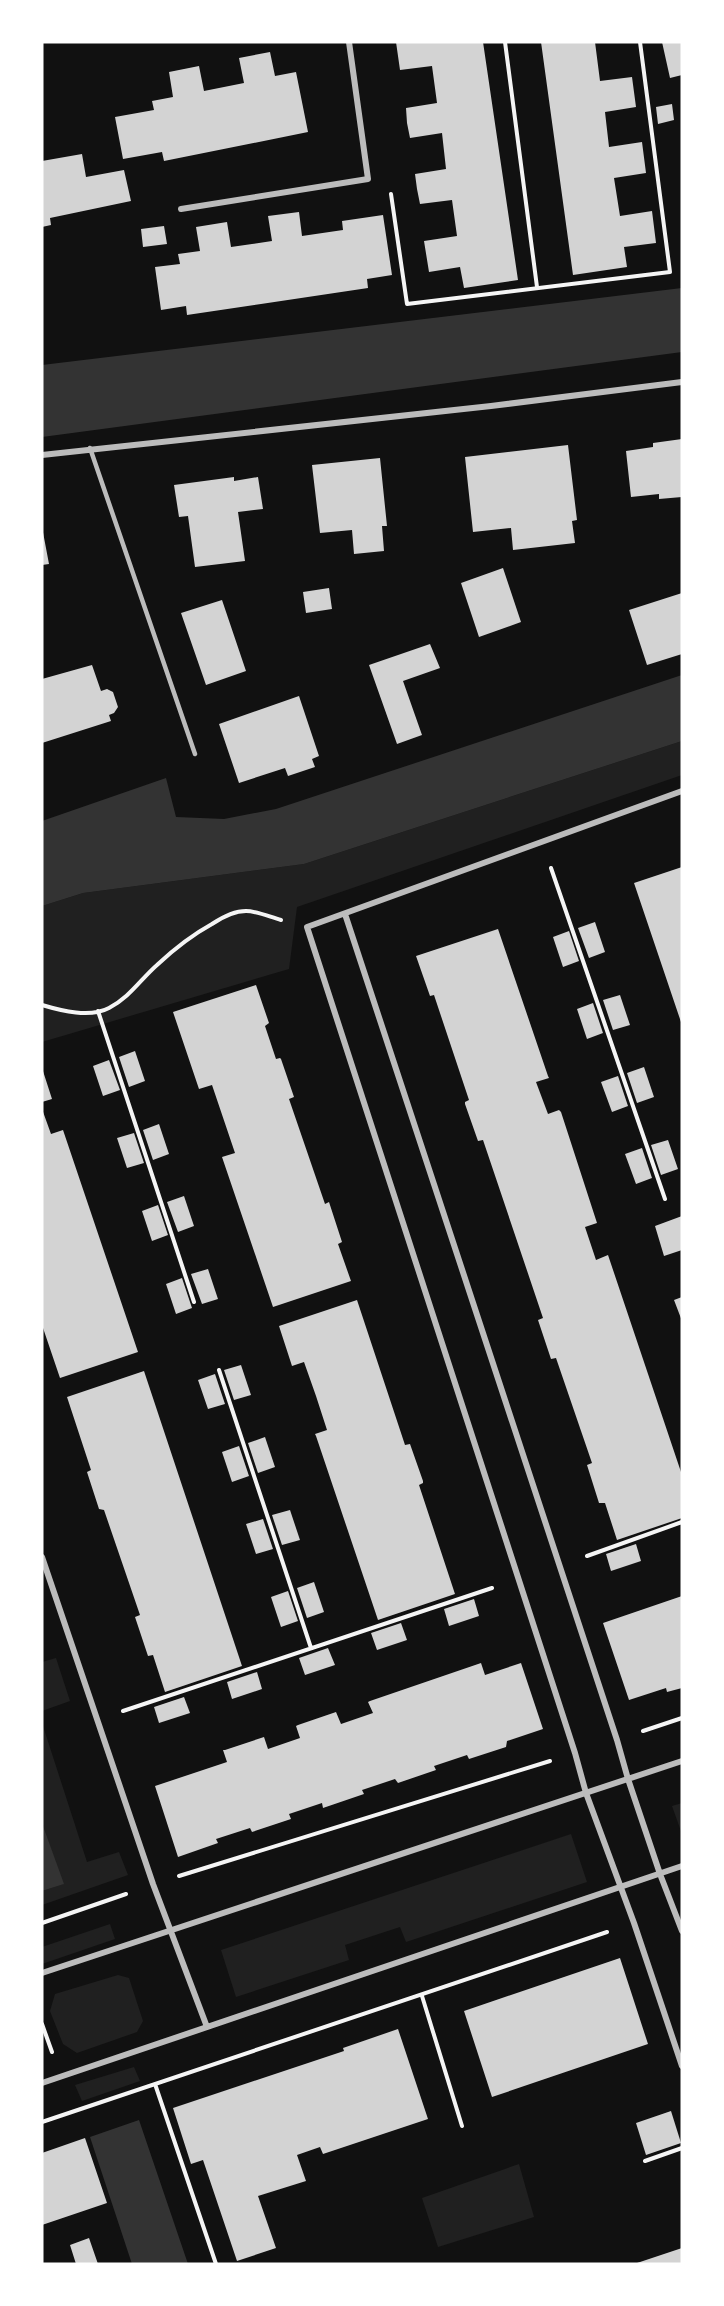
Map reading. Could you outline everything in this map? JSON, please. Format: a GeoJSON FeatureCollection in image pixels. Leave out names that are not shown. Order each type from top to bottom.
{"type":"FeatureCollection","features":[{"type":"Feature","properties":{"kind":"street"},"geometry":{"type":"LineString","coordinates":[[181,209],[368,179],[349,42]]}},
{"type":"Feature","properties":{"kind":"street"},"geometry":{"type":"LineString","coordinates":[[42,455],[491,406],[682,382]]}},
{"type":"Feature","properties":{"kind":"street"},"geometry":{"type":"LineString","coordinates":[[682,791],[307,927],[586,1793],[634,1923],[682,2066]]}},
{"type":"Feature","properties":{"kind":"street"},"geometry":{"type":"LineString","coordinates":[[345,914],[628,1779],[682,1931]]}},
{"type":"Feature","properties":{"kind":"street"},"geometry":{"type":"LineString","coordinates":[[42,1557],[153,1884],[207,2027]]}},
{"type":"Feature","properties":{"kind":"street"},"geometry":{"type":"LineString","coordinates":[[42,1973],[682,1761]]}},
{"type":"Feature","properties":{"kind":"street"},"geometry":{"type":"LineString","coordinates":[[42,2083],[682,1866]]}},
{"type":"Feature","properties":{"kind":"lane"},"geometry":{"type":"LineString","coordinates":[[90,448],[195,754]]}},
{"type":"Feature","properties":{"kind":"path"},"geometry":{"type":"LineString","coordinates":[[505,42],[537,287]]}},
{"type":"Feature","properties":{"kind":"path"},"geometry":{"type":"LineString","coordinates":[[368,179],[390,183],[407,304],[670,272],[640,42]]}},
{"type":"Feature","properties":{"kind":"path"},"geometry":{"type":"LineString","coordinates":[[542,842],[665,1199]]}},
{"type":"Feature","properties":{"kind":"path"},"geometry":{"type":"LineString","coordinates":[[42,1005],[62,1011],[91,1013],[109,1008],[134,989],[155,966],[177,948],[224,916],[245,911],[307,927]]}},
{"type":"Feature","properties":{"kind":"path"},"geometry":{"type":"LineString","coordinates":[[98,1011],[194,1302]]}},
{"type":"Feature","properties":{"kind":"path"},"geometry":{"type":"LineString","coordinates":[[219,1370],[311,1648]]}},
{"type":"Feature","properties":{"kind":"path"},"geometry":{"type":"LineString","coordinates":[[560,1566],[682,1522]]}},
{"type":"Feature","properties":{"kind":"path"},"geometry":{"type":"LineString","coordinates":[[97,1720],[518,1579]]}},
{"type":"Feature","properties":{"kind":"path"},"geometry":{"type":"LineString","coordinates":[[617,1740],[682,1719]]}},
{"type":"Feature","properties":{"kind":"path"},"geometry":{"type":"LineString","coordinates":[[42,1923],[153,1884],[575,1753]]}},
{"type":"Feature","properties":{"kind":"path"},"geometry":{"type":"LineString","coordinates":[[42,2122],[634,1923]]}},
{"type":"Feature","properties":{"kind":"path"},"geometry":{"type":"LineString","coordinates":[[422,1996],[462,2126]]}},
{"type":"Feature","properties":{"kind":"path"},"geometry":{"type":"LineString","coordinates":[[155,2084],[216,2264]]}},
{"type":"Feature","properties":{"kind":"path"},"geometry":{"type":"LineString","coordinates":[[645,2161],[682,2148]]}},
{"type":"Feature","properties":{"kind":"shaded area"},"geometry":{"type":"Polygon","coordinates":[[[682,288],[682,352],[42,437],[42,365],[682,288]]]}},
{"type":"Feature","properties":{"kind":"shaded area"},"geometry":{"type":"Polygon","coordinates":[[[682,675],[682,741],[304,864],[83,893],[42,906],[42,821],[166,778],[176,817],[224,819],[276,809],[682,675]]]}},
{"type":"Feature","properties":{"kind":"shaded area"},"geometry":{"type":"Polygon","coordinates":[[[682,741],[682,775],[297,907],[289,969],[42,1042],[42,906],[83,893],[304,864],[682,741]]]}},
{"type":"Feature","properties":{"kind":"shaded area"},"geometry":{"type":"Polygon","coordinates":[[[56,1658],[70,1701],[42,1711],[42,1662],[56,1658]]]}},
{"type":"Feature","properties":{"kind":"shaded area"},"geometry":{"type":"Polygon","coordinates":[[[42,1723],[87,1862],[119,1852],[128,1875],[42,1905],[42,1891],[63,1884],[42,1823],[42,1723]]]}},
{"type":"Feature","properties":{"kind":"shaded area"},"geometry":{"type":"Polygon","coordinates":[[[682,1803],[682,1834],[672,1806],[682,1803]]]}},
{"type":"Feature","properties":{"kind":"shaded area"},"geometry":{"type":"Polygon","coordinates":[[[42,1823],[64,1884],[42,1891],[42,1823]]]}},
{"type":"Feature","properties":{"kind":"shaded area"},"geometry":{"type":"Polygon","coordinates":[[[571,1834],[587,1882],[406,1942],[400,1927],[345,1945],[349,1960],[236,1997],[221,1950],[571,1834]]]}},
{"type":"Feature","properties":{"kind":"shaded area"},"geometry":{"type":"Polygon","coordinates":[[[110,1924],[115,1939],[42,1964],[42,1947],[110,1924]]]}},
{"type":"Feature","properties":{"kind":"shaded area"},"geometry":{"type":"Polygon","coordinates":[[[118,1975],[129,1978],[143,2021],[137,2032],[77,2053],[63,2044],[50,2011],[55,1994],[118,1975]]]}},
{"type":"Feature","properties":{"kind":"shaded area"},"geometry":{"type":"Polygon","coordinates":[[[134,2067],[140,2081],[82,2101],[75,2085],[134,2067]]]}},
{"type":"Feature","properties":{"kind":"shaded area"},"geometry":{"type":"Polygon","coordinates":[[[139,2120],[188,2264],[132,2264],[90,2137],[139,2120]]]}},
{"type":"Feature","properties":{"kind":"shaded area"},"geometry":{"type":"Polygon","coordinates":[[[519,2164],[534,2217],[438,2247],[422,2198],[519,2164]]]}},
{"type":"Feature","properties":{"kind":"building"},"geometry":{"type":"Polygon","coordinates":[[[396,42],[483,42],[518,280],[464,288],[460,267],[429,272],[424,241],[457,236],[452,200],[420,204],[415,174],[446,169],[442,133],[410,138],[406,108],[437,103],[432,66],[400,70],[396,42]]]}},
{"type":"Feature","properties":{"kind":"building"},"geometry":{"type":"Polygon","coordinates":[[[541,42],[595,42],[600,81],[632,77],[636,107],[605,112],[609,147],[642,142],[646,173],[614,178],[620,216],[652,211],[656,243],[624,247],[627,267],[573,275],[541,42]]]}},
{"type":"Feature","properties":{"kind":"building"},"geometry":{"type":"Polygon","coordinates":[[[662,42],[682,42],[682,75],[670,78],[662,42]]]}},
{"type":"Feature","properties":{"kind":"building"},"geometry":{"type":"Polygon","coordinates":[[[270,52],[275,76],[296,72],[308,132],[164,161],[162,152],[123,159],[115,117],[154,110],[152,101],[173,97],[169,72],[199,66],[204,91],[244,83],[239,58],[270,52]]]}},
{"type":"Feature","properties":{"kind":"building"},"geometry":{"type":"Polygon","coordinates":[[[672,104],[674,120],[658,124],[656,107],[672,104]]]}},
{"type":"Feature","properties":{"kind":"building"},"geometry":{"type":"Polygon","coordinates":[[[82,154],[86,177],[124,170],[131,201],[50,218],[51,225],[42,227],[42,161],[82,154]]]}},
{"type":"Feature","properties":{"kind":"building"},"geometry":{"type":"Polygon","coordinates":[[[299,212],[302,236],[343,230],[342,221],[383,215],[392,275],[367,279],[368,288],[187,315],[186,306],[161,310],[155,267],[180,264],[178,254],[200,251],[196,227],[227,222],[231,247],[252,244],[272,241],[268,216],[299,212]]]}},
{"type":"Feature","properties":{"kind":"building"},"geometry":{"type":"Polygon","coordinates":[[[164,226],[167,244],[143,247],[141,229],[164,226]]]}},
{"type":"Feature","properties":{"kind":"building"},"geometry":{"type":"Polygon","coordinates":[[[682,439],[682,497],[659,499],[659,494],[631,497],[626,451],[653,447],[653,443],[682,439]]]}},
{"type":"Feature","properties":{"kind":"building"},"geometry":{"type":"Polygon","coordinates":[[[568,445],[577,520],[572,521],[575,543],[513,550],[511,528],[473,532],[465,457],[568,445]]]}},
{"type":"Feature","properties":{"kind":"building"},"geometry":{"type":"Polygon","coordinates":[[[380,458],[387,526],[382,526],[384,551],[354,554],[352,530],[320,533],[312,465],[380,458]]]}},
{"type":"Feature","properties":{"kind":"building"},"geometry":{"type":"Polygon","coordinates":[[[234,477],[234,481],[258,477],[263,509],[238,512],[245,561],[195,567],[188,516],[179,517],[174,485],[234,477]]]}},
{"type":"Feature","properties":{"kind":"building"},"geometry":{"type":"Polygon","coordinates":[[[42,527],[49,564],[42,565],[42,527]]]}},
{"type":"Feature","properties":{"kind":"building"},"geometry":{"type":"Polygon","coordinates":[[[503,568],[521,622],[479,637],[461,583],[503,568]]]}},
{"type":"Feature","properties":{"kind":"building"},"geometry":{"type":"Polygon","coordinates":[[[329,588],[332,609],[306,613],[303,592],[329,588]]]}},
{"type":"Feature","properties":{"kind":"building"},"geometry":{"type":"Polygon","coordinates":[[[682,593],[682,654],[647,665],[629,610],[682,593]]]}},
{"type":"Feature","properties":{"kind":"building"},"geometry":{"type":"Polygon","coordinates":[[[222,600],[246,671],[206,685],[181,613],[222,600]]]}},
{"type":"Feature","properties":{"kind":"building"},"geometry":{"type":"Polygon","coordinates":[[[430,644],[440,668],[403,681],[422,735],[397,744],[369,665],[430,644]]]}},
{"type":"Feature","properties":{"kind":"building"},"geometry":{"type":"Polygon","coordinates":[[[92,665],[101,691],[107,689],[113,692],[118,707],[114,713],[109,715],[111,721],[42,743],[42,679],[92,665]]]}},
{"type":"Feature","properties":{"kind":"building"},"geometry":{"type":"Polygon","coordinates":[[[299,696],[319,756],[312,759],[315,767],[288,776],[285,768],[239,783],[219,724],[299,696]]]}},
{"type":"Feature","properties":{"kind":"building"},"geometry":{"type":"Polygon","coordinates":[[[682,867],[682,1025],[634,883],[682,867]]]}},
{"type":"Feature","properties":{"kind":"building"},"geometry":{"type":"Polygon","coordinates":[[[595,922],[605,952],[589,958],[578,928],[595,922]]]}},
{"type":"Feature","properties":{"kind":"building"},"geometry":{"type":"Polygon","coordinates":[[[498,929],[549,1078],[536,1082],[548,1114],[559,1110],[561,1112],[597,1223],[585,1227],[596,1260],[608,1255],[682,1475],[682,1518],[617,1540],[605,1503],[599,1503],[587,1465],[592,1463],[556,1358],[551,1359],[538,1320],[543,1318],[483,1140],[478,1141],[465,1104],[469,1100],[434,995],[430,996],[416,956],[498,929]]]}},
{"type":"Feature","properties":{"kind":"building"},"geometry":{"type":"Polygon","coordinates":[[[569,931],[579,961],[563,967],[553,937],[569,931]]]}},
{"type":"Feature","properties":{"kind":"building"},"geometry":{"type":"Polygon","coordinates":[[[256,985],[269,1023],[265,1026],[276,1059],[281,1059],[294,1097],[289,1099],[325,1204],[329,1202],[342,1242],[338,1244],[351,1281],[273,1307],[222,1157],[235,1153],[212,1085],[199,1089],[173,1012],[256,985]]]}},
{"type":"Feature","properties":{"kind":"building"},"geometry":{"type":"Polygon","coordinates":[[[620,995],[630,1025],[613,1030],[603,1000],[620,995]]]}},
{"type":"Feature","properties":{"kind":"building"},"geometry":{"type":"Polygon","coordinates":[[[593,1003],[603,1033],[587,1039],[577,1009],[593,1003]]]}},
{"type":"Feature","properties":{"kind":"building"},"geometry":{"type":"Polygon","coordinates":[[[135,1051],[145,1081],[129,1087],[119,1057],[135,1051]]]}},
{"type":"Feature","properties":{"kind":"building"},"geometry":{"type":"Polygon","coordinates":[[[109,1060],[120,1090],[103,1096],[93,1066],[109,1060]]]}},
{"type":"Feature","properties":{"kind":"building"},"geometry":{"type":"Polygon","coordinates":[[[644,1067],[654,1097],[637,1103],[627,1073],[644,1067]]]}},
{"type":"Feature","properties":{"kind":"building"},"geometry":{"type":"Polygon","coordinates":[[[42,1068],[52,1099],[42,1102],[42,1068]]]}},
{"type":"Feature","properties":{"kind":"building"},"geometry":{"type":"Polygon","coordinates":[[[618,1076],[628,1106],[612,1112],[601,1082],[618,1076]]]}},
{"type":"Feature","properties":{"kind":"building"},"geometry":{"type":"Polygon","coordinates":[[[42,1109],[51,1134],[63,1130],[138,1352],[60,1378],[42,1325],[42,1109]]]}},
{"type":"Feature","properties":{"kind":"building"},"geometry":{"type":"Polygon","coordinates":[[[159,1124],[169,1154],[153,1160],[143,1130],[159,1124]]]}},
{"type":"Feature","properties":{"kind":"building"},"geometry":{"type":"Polygon","coordinates":[[[134,1133],[144,1163],[127,1168],[117,1138],[134,1133]]]}},
{"type":"Feature","properties":{"kind":"building"},"geometry":{"type":"Polygon","coordinates":[[[668,1140],[678,1169],[661,1175],[651,1145],[668,1140]]]}},
{"type":"Feature","properties":{"kind":"building"},"geometry":{"type":"Polygon","coordinates":[[[642,1148],[652,1178],[636,1184],[625,1154],[642,1148]]]}},
{"type":"Feature","properties":{"kind":"building"},"geometry":{"type":"Polygon","coordinates":[[[184,1196],[194,1226],[178,1232],[167,1202],[184,1196]]]}},
{"type":"Feature","properties":{"kind":"building"},"geometry":{"type":"Polygon","coordinates":[[[158,1205],[168,1235],[152,1241],[142,1211],[158,1205]]]}},
{"type":"Feature","properties":{"kind":"building"},"geometry":{"type":"Polygon","coordinates":[[[682,1216],[682,1250],[664,1256],[655,1226],[682,1216]]]}},
{"type":"Feature","properties":{"kind":"building"},"geometry":{"type":"Polygon","coordinates":[[[208,1269],[218,1299],[202,1304],[191,1274],[208,1269]]]}},
{"type":"Feature","properties":{"kind":"building"},"geometry":{"type":"Polygon","coordinates":[[[182,1278],[192,1308],[176,1314],[166,1284],[182,1278]]]}},
{"type":"Feature","properties":{"kind":"building"},"geometry":{"type":"Polygon","coordinates":[[[682,1297],[682,1321],[674,1300],[682,1297]]]}},
{"type":"Feature","properties":{"kind":"building"},"geometry":{"type":"Polygon","coordinates":[[[357,1300],[405,1445],[410,1444],[423,1481],[419,1485],[455,1594],[378,1620],[315,1434],[327,1430],[316,1396],[304,1362],[292,1366],[279,1326],[357,1300]]]}},
{"type":"Feature","properties":{"kind":"building"},"geometry":{"type":"Polygon","coordinates":[[[241,1365],[251,1395],[234,1400],[224,1370],[241,1365]]]}},
{"type":"Feature","properties":{"kind":"building"},"geometry":{"type":"Polygon","coordinates":[[[144,1371],[242,1666],[165,1692],[153,1655],[148,1656],[135,1617],[140,1615],[104,1510],[99,1509],[87,1472],[91,1470],[67,1397],[144,1371]]]}},
{"type":"Feature","properties":{"kind":"building"},"geometry":{"type":"Polygon","coordinates":[[[215,1374],[225,1404],[208,1409],[198,1380],[215,1374]]]}},
{"type":"Feature","properties":{"kind":"building"},"geometry":{"type":"Polygon","coordinates":[[[265,1437],[275,1467],[258,1473],[248,1443],[265,1437]]]}},
{"type":"Feature","properties":{"kind":"building"},"geometry":{"type":"Polygon","coordinates":[[[239,1446],[249,1476],[232,1482],[222,1452],[239,1446]]]}},
{"type":"Feature","properties":{"kind":"building"},"geometry":{"type":"Polygon","coordinates":[[[290,1510],[300,1540],[282,1545],[272,1515],[290,1510]]]}},
{"type":"Feature","properties":{"kind":"building"},"geometry":{"type":"Polygon","coordinates":[[[263,1519],[273,1549],[256,1554],[246,1524],[263,1519]]]}},
{"type":"Feature","properties":{"kind":"building"},"geometry":{"type":"Polygon","coordinates":[[[636,1544],[641,1561],[611,1571],[606,1554],[636,1544]]]}},
{"type":"Feature","properties":{"kind":"building"},"geometry":{"type":"Polygon","coordinates":[[[314,1582],[324,1612],[307,1618],[297,1588],[314,1582]]]}},
{"type":"Feature","properties":{"kind":"building"},"geometry":{"type":"Polygon","coordinates":[[[288,1591],[298,1621],[281,1627],[271,1597],[288,1591]]]}},
{"type":"Feature","properties":{"kind":"building"},"geometry":{"type":"Polygon","coordinates":[[[682,1596],[682,1688],[667,1692],[666,1688],[629,1700],[603,1623],[682,1596]]]}},
{"type":"Feature","properties":{"kind":"building"},"geometry":{"type":"Polygon","coordinates":[[[474,1599],[479,1616],[449,1626],[444,1609],[474,1599]]]}},
{"type":"Feature","properties":{"kind":"building"},"geometry":{"type":"Polygon","coordinates":[[[401,1623],[407,1640],[377,1650],[371,1633],[401,1623]]]}},
{"type":"Feature","properties":{"kind":"building"},"geometry":{"type":"Polygon","coordinates":[[[328,1648],[335,1665],[305,1675],[299,1658],[328,1648]]]}},
{"type":"Feature","properties":{"kind":"building"},"geometry":{"type":"Polygon","coordinates":[[[481,1663],[485,1675],[521,1663],[543,1729],[507,1741],[506,1747],[469,1759],[467,1755],[434,1766],[436,1770],[398,1783],[395,1779],[362,1790],[364,1794],[323,1808],[322,1803],[289,1814],[291,1819],[252,1832],[250,1828],[216,1839],[218,1843],[178,1857],[155,1786],[227,1762],[223,1750],[264,1737],[268,1749],[300,1738],[296,1726],[298,1725],[336,1712],[341,1724],[373,1713],[368,1702],[370,1701],[481,1663]]]}},
{"type":"Feature","properties":{"kind":"building"},"geometry":{"type":"Polygon","coordinates":[[[257,1672],[262,1689],[232,1699],[227,1682],[257,1672]]]}},
{"type":"Feature","properties":{"kind":"building"},"geometry":{"type":"Polygon","coordinates":[[[184,1697],[190,1713],[159,1723],[154,1707],[184,1697]]]}},
{"type":"Feature","properties":{"kind":"building"},"geometry":{"type":"Polygon","coordinates":[[[620,1958],[648,2044],[492,2097],[464,2011],[620,1958]]]}},
{"type":"Feature","properties":{"kind":"building"},"geometry":{"type":"Polygon","coordinates":[[[398,2029],[428,2119],[323,2154],[320,2147],[297,2155],[306,2181],[258,2196],[276,2248],[237,2261],[203,2160],[191,2164],[173,2108],[344,2051],[343,2048],[398,2029]]]}},
{"type":"Feature","properties":{"kind":"building"},"geometry":{"type":"Polygon","coordinates":[[[671,2111],[681,2143],[646,2155],[636,2123],[671,2111]]]}},
{"type":"Feature","properties":{"kind":"building"},"geometry":{"type":"Polygon","coordinates":[[[85,2138],[107,2203],[42,2225],[42,2153],[85,2138]]]}},
{"type":"Feature","properties":{"kind":"building"},"geometry":{"type":"Polygon","coordinates":[[[89,2238],[98,2264],[76,2264],[70,2245],[89,2238]]]}},
{"type":"Feature","properties":{"kind":"building"},"geometry":{"type":"Polygon","coordinates":[[[682,2248],[682,2264],[634,2264],[682,2248]]]}}]}
